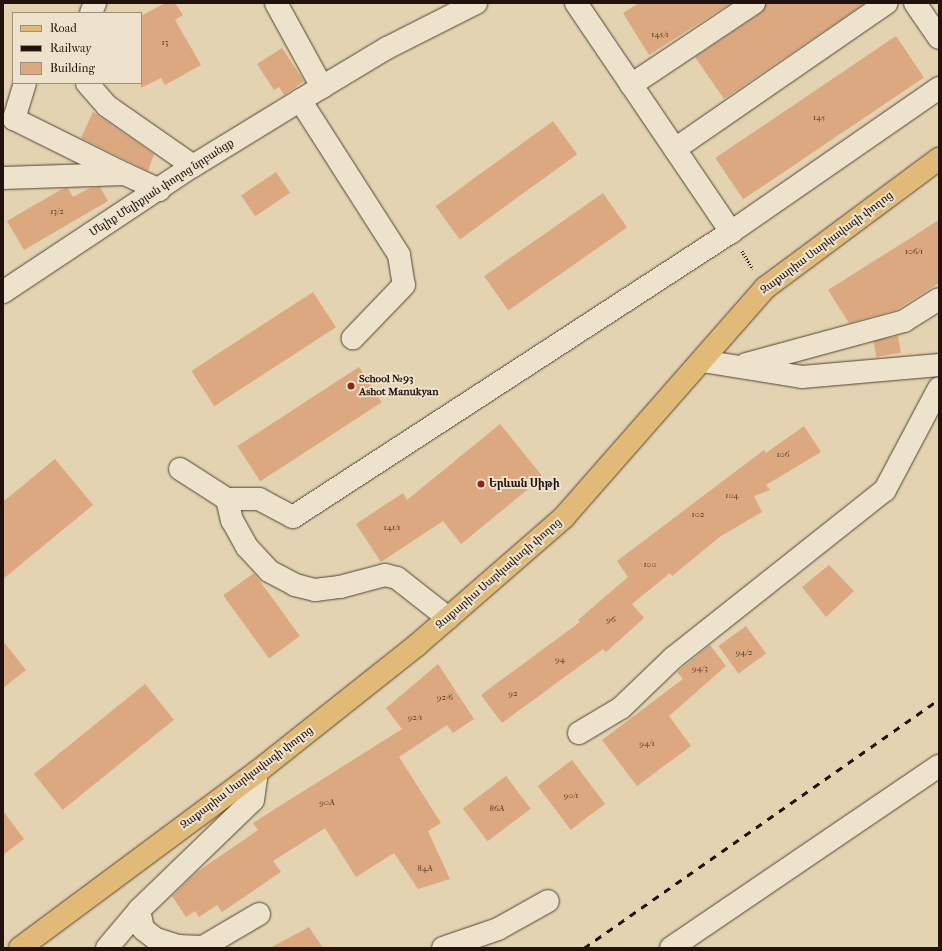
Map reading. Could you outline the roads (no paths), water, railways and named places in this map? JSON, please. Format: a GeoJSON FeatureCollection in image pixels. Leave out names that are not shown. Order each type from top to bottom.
{"type":"FeatureCollection","features":[{"type":"Feature","properties":{"kind":"main road","name":"Զաքարիա Սարկավագի փողոց"},"geometry":{"type":"LineString","coordinates":[[20,948],[257,772],[448,618],[564,517],[765,288],[939,159]]}},
{"type":"Feature","properties":{"kind":"street"},"geometry":{"type":"LineString","coordinates":[[276,3],[322,87]]}},
{"type":"Feature","properties":{"kind":"street","name":"Մելիք Մելիքյան փողոց նրբանցք"},"geometry":{"type":"LineString","coordinates":[[3,292],[159,190],[193,166],[300,100],[387,48],[476,3]]}},
{"type":"Feature","properties":{"kind":"street"},"geometry":{"type":"LineString","coordinates":[[576,3],[730,232]]}},
{"type":"Feature","properties":{"kind":"street"},"geometry":{"type":"LineString","coordinates":[[631,85],[754,3]]}},
{"type":"Feature","properties":{"kind":"street"},"geometry":{"type":"LineString","coordinates":[[675,150],[887,3]]}},
{"type":"Feature","properties":{"kind":"street"},"geometry":{"type":"LineString","coordinates":[[915,3],[939,38]]}},
{"type":"Feature","properties":{"kind":"street"},"geometry":{"type":"LineString","coordinates":[[25,84],[8,120],[159,190]]}},
{"type":"Feature","properties":{"kind":"street"},"geometry":{"type":"LineString","coordinates":[[88,84],[107,106],[193,166]]}},
{"type":"Feature","properties":{"kind":"street"},"geometry":{"type":"LineString","coordinates":[[180,469],[228,499],[259,499],[294,517],[730,232],[939,88]]}},
{"type":"Feature","properties":{"kind":"street"},"geometry":{"type":"LineString","coordinates":[[300,100],[399,255],[404,285],[353,338]]}},
{"type":"Feature","properties":{"kind":"street"},"geometry":{"type":"LineString","coordinates":[[3,178],[125,174]]}},
{"type":"Feature","properties":{"kind":"street"},"geometry":{"type":"LineString","coordinates":[[737,366],[904,321],[939,299]]}},
{"type":"Feature","properties":{"kind":"street"},"geometry":{"type":"LineString","coordinates":[[702,361],[802,377],[939,365]]}},
{"type":"Feature","properties":{"kind":"street"},"geometry":{"type":"LineString","coordinates":[[579,733],[621,708],[674,658],[886,490],[939,388]]}},
{"type":"Feature","properties":{"kind":"street"},"geometry":{"type":"LineString","coordinates":[[228,499],[232,520],[247,547],[269,571],[295,585],[315,590],[340,587],[385,575],[397,578],[448,618]]}},
{"type":"Feature","properties":{"kind":"street"},"geometry":{"type":"LineString","coordinates":[[671,948],[939,766]]}},
{"type":"Feature","properties":{"kind":"street"},"geometry":{"type":"LineString","coordinates":[[107,948],[139,910],[253,800],[257,772]]}},
{"type":"Feature","properties":{"kind":"street"},"geometry":{"type":"LineString","coordinates":[[443,948],[498,929],[548,901]]}},
{"type":"Feature","properties":{"kind":"street"},"geometry":{"type":"LineString","coordinates":[[139,910],[143,929],[156,939],[177,946],[203,946],[259,914]]}},
{"type":"Feature","properties":{"kind":"railway"},"geometry":{"type":"LineString","coordinates":[[584,948],[939,699]]}},
{"type":"Feature","properties":{"kind":"place","name":"School №93 Ashot Manukyan"},"geometry":{"type":"Point","coordinates":[351,386]}},
{"type":"Feature","properties":{"kind":"place","name":"Երևան Սիթի"},"geometry":{"type":"Point","coordinates":[481,484]}}]}
